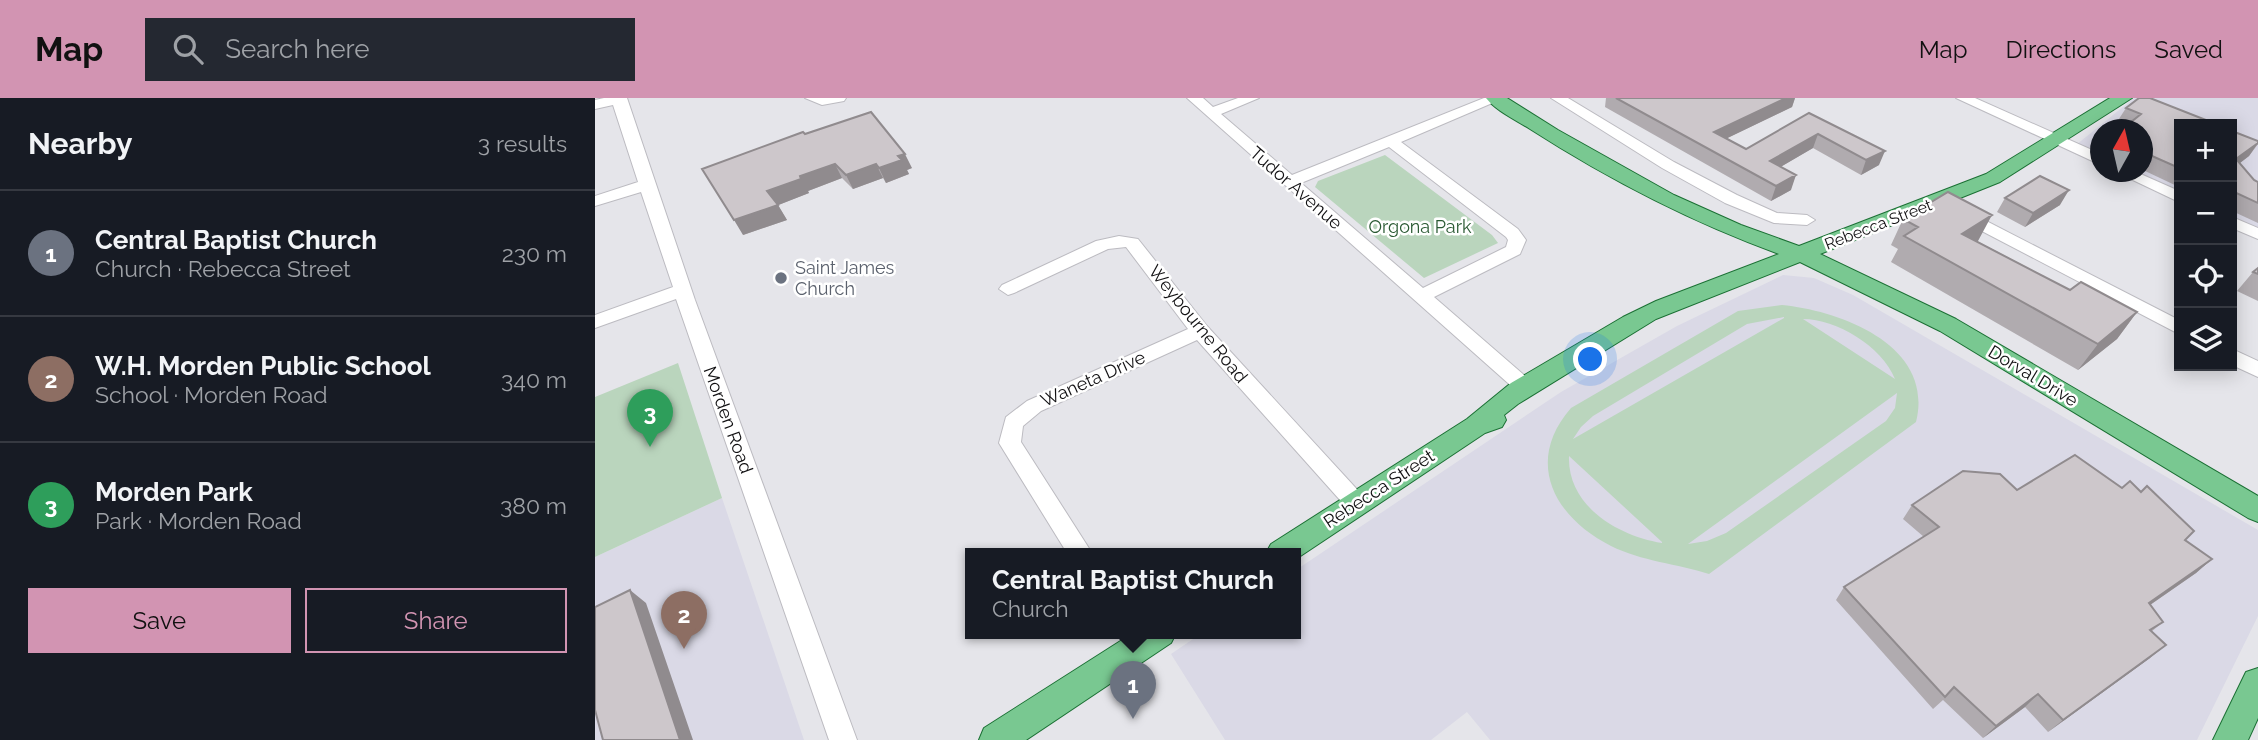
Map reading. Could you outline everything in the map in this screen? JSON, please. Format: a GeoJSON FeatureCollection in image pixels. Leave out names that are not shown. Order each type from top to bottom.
{"type":"FeatureCollection","features":[{"type":"Feature","properties":{"kind":"main road","name":"Dorval Drive"},"geometry":{"type":"LineString","coordinates":[[1496,98],[1551,134],[1700,216],[1801,253]]}},
{"type":"Feature","properties":{"kind":"main road","name":"Dorval Drive"},"geometry":{"type":"LineString","coordinates":[[1523,98],[1655,179],[1948,325],[2258,510]]}},
{"type":"Feature","properties":{"kind":"main road","name":"Rebecca Street"},"geometry":{"type":"LineString","coordinates":[[1477,425],[1490,410],[1525,387],[1650,312],[1674,300],[1698,294],[1993,178],[2123,98]]}},
{"type":"Feature","properties":{"kind":"main road"},"geometry":{"type":"LineString","coordinates":[[1700,216],[1747,248],[1747,263],[1729,282]]}},
{"type":"Feature","properties":{"kind":"main road"},"geometry":{"type":"LineString","coordinates":[[1863,229],[1846,247],[1845,256],[1858,274],[1882,291]]}},
{"type":"Feature","properties":{"kind":"main road","name":"Rebecca Street"},"geometry":{"type":"LineString","coordinates":[[1289,548],[1477,425],[1500,418],[1619,345],[1692,306],[1698,294]]}},
{"type":"Feature","properties":{"kind":"main road"},"geometry":{"type":"LineString","coordinates":[[996,740],[1144,639]]}},
{"type":"Feature","properties":{"kind":"main road"},"geometry":{"type":"LineString","coordinates":[[2230,740],[2258,683]]}},
{"type":"Feature","properties":{"kind":"street"},"geometry":{"type":"LineString","coordinates":[[595,105],[619,98]]}},
{"type":"Feature","properties":{"kind":"street","name":"Morden Road"},"geometry":{"type":"LineString","coordinates":[[619,98],[683,290],[843,740]]}},
{"type":"Feature","properties":{"kind":"street"},"geometry":{"type":"LineString","coordinates":[[812,98],[839,98]]}},
{"type":"Feature","properties":{"kind":"street","name":"Tudor Avenue"},"geometry":{"type":"LineString","coordinates":[[1194,98],[1525,387]]}},
{"type":"Feature","properties":{"kind":"street"},"geometry":{"type":"LineString","coordinates":[[1211,113],[1252,98]]}},
{"type":"Feature","properties":{"kind":"street"},"geometry":{"type":"LineString","coordinates":[[1289,181],[1496,98]]}},
{"type":"Feature","properties":{"kind":"street"},"geometry":{"type":"LineString","coordinates":[[1558,98],[1668,166],[1731,200],[1774,218],[1807,220]]}},
{"type":"Feature","properties":{"kind":"street"},"geometry":{"type":"LineString","coordinates":[[1963,98],[2090,155]]}},
{"type":"Feature","properties":{"kind":"street"},"geometry":{"type":"LineString","coordinates":[[1390,141],[1512,233],[1517,240],[1514,250],[1420,297]]}},
{"type":"Feature","properties":{"kind":"street"},"geometry":{"type":"LineString","coordinates":[[2146,182],[2174,195]]}},
{"type":"Feature","properties":{"kind":"street"},"geometry":{"type":"LineString","coordinates":[[595,201],[647,184]]}},
{"type":"Feature","properties":{"kind":"street"},"geometry":{"type":"LineString","coordinates":[[1937,202],[2174,325]]}},
{"type":"Feature","properties":{"kind":"street"},"geometry":{"type":"LineString","coordinates":[[2237,224],[2258,234]]}},
{"type":"Feature","properties":{"kind":"street","name":"Weybourne Road"},"geometry":{"type":"LineString","coordinates":[[1008,289],[1102,245],[1119,241],[1132,243],[1200,331],[1356,503]]}},
{"type":"Feature","properties":{"kind":"street"},"geometry":{"type":"LineString","coordinates":[[595,322],[683,290]]}},
{"type":"Feature","properties":{"kind":"street","name":"Waneta Drive"},"geometry":{"type":"LineString","coordinates":[[1077,548],[1010,443],[1013,423],[1034,406],[1200,331]]}},
{"type":"Feature","properties":{"kind":"street"},"geometry":{"type":"LineString","coordinates":[[2237,359],[2258,370]]}},
{"type":"Feature","properties":{"kind":"shaded area"},"geometry":{"type":"Polygon","coordinates":[[[2134,98],[2258,98],[2258,230],[2237,220],[2237,119],[2174,119],[2174,191],[2153,181],[2153,119],[2108,119],[2134,98]]]}},
{"type":"Feature","properties":{"kind":"shaded area"},"geometry":{"type":"Polygon","coordinates":[[[2090,134],[2090,152],[2076,145],[2090,134]]]}},
{"type":"Feature","properties":{"kind":"shaded area"},"geometry":{"type":"Polygon","coordinates":[[[1783,275],[1814,278],[1853,295],[2258,530],[2258,616],[2197,740],[1490,740],[1467,712],[1431,740],[1225,740],[1171,654],[1193,639],[1301,639],[1301,567],[1561,392],[1677,326],[1783,275]]]}},
{"type":"Feature","properties":{"kind":"shaded area"},"geometry":{"type":"Polygon","coordinates":[[[722,498],[804,740],[595,740],[595,557],[722,498]]]}},
{"type":"Feature","properties":{"kind":"green space","name":"Orgona Park"},"geometry":{"type":"Polygon","coordinates":[[[1385,155],[1492,235],[1498,243],[1424,278],[1315,187],[1318,181],[1385,155]]]}},
{"type":"Feature","properties":{"kind":"green space"},"geometry":{"type":"Polygon","coordinates":[[[1782,305],[1806,309],[1831,315],[1879,337],[1898,353],[1912,372],[1918,395],[1916,422],[1709,574],[1611,546],[1574,520],[1561,504],[1552,486],[1548,468],[1549,448],[1557,428],[1571,408],[1738,311],[1782,305]],[[1784,317],[1747,324],[1593,416],[1573,439],[1784,317]],[[1803,319],[1895,379],[1880,356],[1857,337],[1829,324],[1803,319]],[[1897,393],[1688,544],[1707,541],[1726,533],[1886,421],[1895,408],[1897,393]],[[1569,456],[1571,474],[1586,504],[1598,516],[1629,533],[1662,543],[1569,456]]]}},
{"type":"Feature","properties":{"kind":"green space"},"geometry":{"type":"Polygon","coordinates":[[[678,363],[722,498],[595,557],[595,397],[678,363]]]}},
{"type":"Feature","properties":{"kind":"building"},"geometry":{"type":"Polygon","coordinates":[[[1616,98],[1786,98],[1714,132],[1746,149],[1809,113],[1885,151],[1866,160],[1818,134],[1770,161],[1796,175],[1776,186],[1616,98]]]}},
{"type":"Feature","properties":{"kind":"building"},"geometry":{"type":"Polygon","coordinates":[[[2139,98],[2150,98],[2203,119],[2174,119],[2174,166],[2153,156],[2153,119],[2135,119],[2141,114],[2126,108],[2139,98]]]}},
{"type":"Feature","properties":{"kind":"building"},"geometry":{"type":"Polygon","coordinates":[[[871,112],[905,154],[898,156],[902,160],[879,168],[876,164],[846,175],[835,164],[800,176],[801,179],[767,191],[778,205],[734,220],[702,169],[803,132],[805,134],[871,112]]]}},
{"type":"Feature","properties":{"kind":"building"},"geometry":{"type":"Polygon","coordinates":[[[2237,133],[2258,143],[2237,158],[2237,133]]]}},
{"type":"Feature","properties":{"kind":"building"},"geometry":{"type":"Polygon","coordinates":[[[2237,160],[2258,182],[2258,203],[2237,193],[2237,160]]]}},
{"type":"Feature","properties":{"kind":"building"},"geometry":{"type":"Polygon","coordinates":[[[2040,176],[2069,190],[2033,213],[2005,198],[2040,176]]]}},
{"type":"Feature","properties":{"kind":"building"},"geometry":{"type":"Polygon","coordinates":[[[1948,192],[1992,215],[1962,234],[2070,290],[2081,282],[2137,312],[2098,344],[1904,236],[1918,227],[1903,219],[1948,192]]]}},
{"type":"Feature","properties":{"kind":"building"},"geometry":{"type":"Polygon","coordinates":[[[2075,455],[2122,488],[2130,481],[2141,492],[2147,486],[2194,531],[2185,540],[2212,559],[2149,603],[2163,622],[2150,630],[2166,645],[2063,720],[2038,694],[1996,726],[1954,687],[1945,697],[1844,587],[1939,527],[1912,505],[1963,471],[2000,474],[2017,490],[2075,455]]]}},
{"type":"Feature","properties":{"kind":"building"},"geometry":{"type":"Polygon","coordinates":[[[630,590],[680,740],[603,740],[595,710],[595,607],[630,590]]]}},
{"type":"Feature","properties":{"kind":"place","name":"Saint James Church"},"geometry":{"type":"Point","coordinates":[781,278]}},
{"type":"Feature","properties":{"kind":"place","name":"Morden Park"},"geometry":{"type":"Point","coordinates":[650,447]}},
{"type":"Feature","properties":{"kind":"place","name":"W.H. Morden Public School"},"geometry":{"type":"Point","coordinates":[684,649]}},
{"type":"Feature","properties":{"kind":"place","name":"Central Baptist Church"},"geometry":{"type":"Point","coordinates":[1133,719]}}]}
